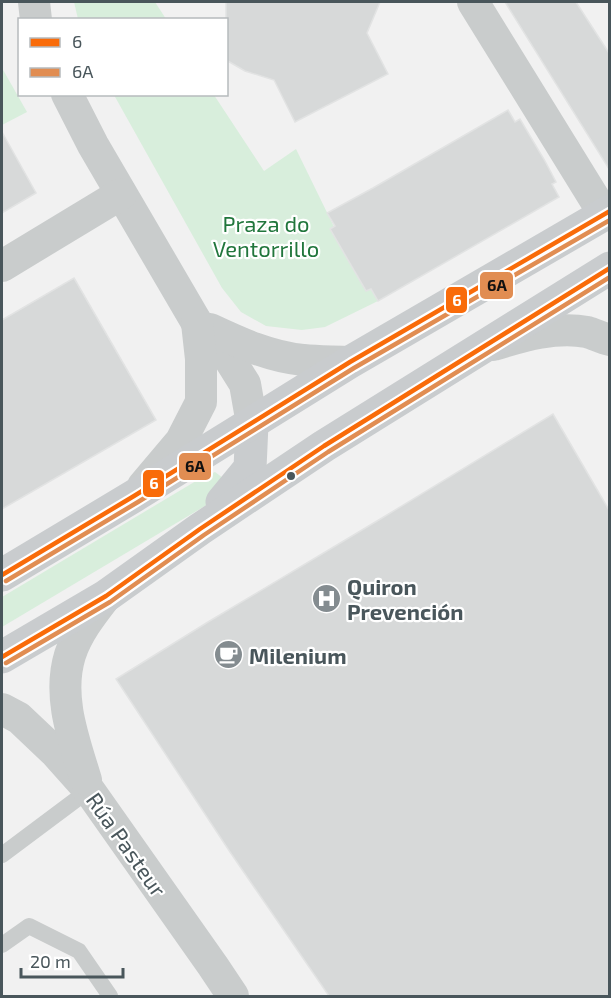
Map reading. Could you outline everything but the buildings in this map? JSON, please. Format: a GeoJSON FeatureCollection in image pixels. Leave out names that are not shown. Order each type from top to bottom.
{"type":"FeatureCollection","features":[{"type":"Feature","properties":{"kind":"main road"},"geometry":{"type":"LineString","coordinates":[[2,575],[350,362],[607,213]]}},
{"type":"Feature","properties":{"kind":"main road"},"geometry":{"type":"LineString","coordinates":[[2,657],[106,596],[200,529],[324,446],[608,270]]}},
{"type":"Feature","properties":{"kind":"main road"},"geometry":{"type":"LineString","coordinates":[[200,529],[250,468],[252,424]]}},
{"type":"Feature","properties":{"kind":"street"},"geometry":{"type":"LineString","coordinates":[[34,2],[36,18]]}},
{"type":"Feature","properties":{"kind":"street"},"geometry":{"type":"LineString","coordinates":[[473,2],[607,213]]}},
{"type":"Feature","properties":{"kind":"street"},"geometry":{"type":"LineString","coordinates":[[68,96],[93,145],[196,323],[225,352],[245,384],[252,424]]}},
{"type":"Feature","properties":{"kind":"street"},"geometry":{"type":"LineString","coordinates":[[2,266],[121,194]]}},
{"type":"Feature","properties":{"kind":"street"},"geometry":{"type":"LineString","coordinates":[[196,323],[244,345],[277,356],[303,360],[350,362]]}},
{"type":"Feature","properties":{"kind":"street"},"geometry":{"type":"LineString","coordinates":[[134,496],[181,441],[201,402],[201,359],[196,323]]}},
{"type":"Feature","properties":{"kind":"street"},"geometry":{"type":"LineString","coordinates":[[481,348],[528,335],[565,330],[587,333],[609,340]]}},
{"type":"Feature","properties":{"kind":"street"},"geometry":{"type":"LineString","coordinates":[[89,790],[71,730],[64,690],[70,655],[84,624],[106,596]]}},
{"type":"Feature","properties":{"kind":"street","name":"Rúa Pasteur"},"geometry":{"type":"LineString","coordinates":[[2,709],[19,718],[56,753],[89,790],[232,996]]}},
{"type":"Feature","properties":{"kind":"lane"},"geometry":{"type":"LineString","coordinates":[[2,855],[89,790]]}},
{"type":"Feature","properties":{"kind":"lane"},"geometry":{"type":"LineString","coordinates":[[2,945],[29,926],[79,951],[110,996]]}},
{"type":"Feature","properties":{"kind":"green space"},"geometry":{"type":"Polygon","coordinates":[[[74,2],[155,2],[165,18],[78,18],[74,2]]]}},
{"type":"Feature","properties":{"kind":"green space"},"geometry":{"type":"Polygon","coordinates":[[[2,68],[27,112],[2,125],[2,68]]]}},
{"type":"Feature","properties":{"kind":"green space","name":"Praza do Ventorrillo"},"geometry":{"type":"Polygon","coordinates":[[[115,96],[215,96],[264,171],[296,149],[360,280],[366,291],[371,289],[378,301],[325,327],[302,330],[266,326],[241,312],[222,288],[115,96]]]}},
{"type":"Feature","properties":{"kind":"green space"},"geometry":{"type":"Polygon","coordinates":[[[215,472],[223,478],[215,500],[2,627],[2,597],[201,478],[215,472]]]}},
{"type":"Feature","properties":{"kind":"transit line","name":"6"},"geometry":{"type":"LineString","coordinates":[[2,575],[350,362],[610,211]]}},
{"type":"Feature","properties":{"kind":"transit line","name":"6A"},"geometry":{"type":"LineString","coordinates":[[6,581],[354,368],[610,220]]}},
{"type":"Feature","properties":{"kind":"transit line","name":"6"},"geometry":{"type":"LineString","coordinates":[[2,657],[106,596],[200,529],[324,446],[610,268]]}},
{"type":"Feature","properties":{"kind":"transit line","name":"6A"},"geometry":{"type":"LineString","coordinates":[[6,663],[110,602],[204,535],[328,452],[610,277]]}},
{"type":"Feature","properties":{"kind":"place","name":"Quiron Prevención"},"geometry":{"type":"Point","coordinates":[326,599]}},
{"type":"Feature","properties":{"kind":"place","name":"Milenium"},"geometry":{"type":"Point","coordinates":[228,655]}}]}
